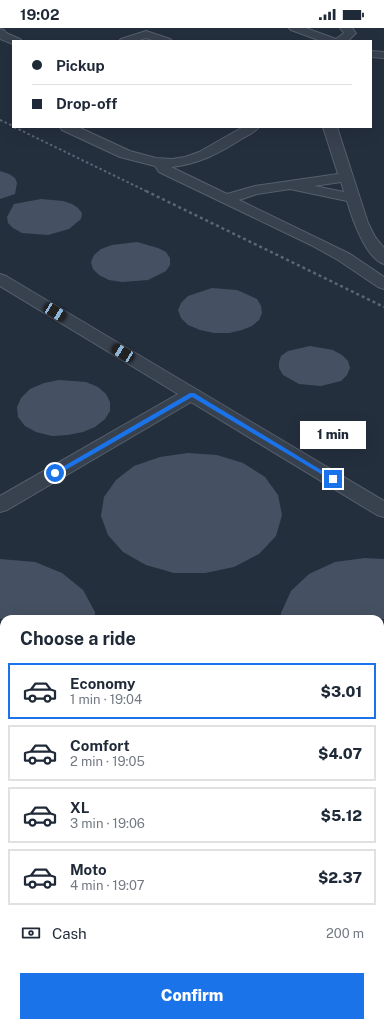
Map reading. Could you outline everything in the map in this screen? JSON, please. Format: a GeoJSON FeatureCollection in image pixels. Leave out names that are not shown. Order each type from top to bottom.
{"type":"FeatureCollection","features":[{"type":"Feature","properties":{"kind":"lane"},"geometry":{"type":"LineString","coordinates":[[295,28],[329,40]]}},
{"type":"Feature","properties":{"kind":"lane"},"geometry":{"type":"LineString","coordinates":[[342,40],[350,33],[346,28]]}},
{"type":"Feature","properties":{"kind":"lane"},"geometry":{"type":"LineString","coordinates":[[0,32],[0,35],[13,40]]}},
{"type":"Feature","properties":{"kind":"lane"},"geometry":{"type":"LineString","coordinates":[[128,40],[146,34],[163,40]]}},
{"type":"Feature","properties":{"kind":"lane"},"geometry":{"type":"LineString","coordinates":[[69,128],[140,159],[159,162],[186,161],[216,148],[250,128]]}},
{"type":"Feature","properties":{"kind":"lane"},"geometry":{"type":"LineString","coordinates":[[330,128],[361,223],[368,238],[384,259]]}},
{"type":"Feature","properties":{"kind":"lane"},"geometry":{"type":"LineString","coordinates":[[159,162],[164,169],[344,257],[384,284]]}},
{"type":"Feature","properties":{"kind":"lane"},"geometry":{"type":"LineString","coordinates":[[226,199],[255,190],[346,177]]}},
{"type":"Feature","properties":{"kind":"lane"},"geometry":{"type":"LineString","coordinates":[[290,185],[353,198]]}},
{"type":"Feature","properties":{"kind":"lane"},"geometry":{"type":"LineString","coordinates":[[0,279],[384,510]]}},
{"type":"Feature","properties":{"kind":"lane"},"geometry":{"type":"LineString","coordinates":[[0,505],[192,394]]}},
{"type":"Feature","properties":{"kind":"building"},"geometry":{"type":"Polygon","coordinates":[[[0,171],[15,178],[17,183],[15,194],[0,199],[0,171]]]}},
{"type":"Feature","properties":{"kind":"building"},"geometry":{"type":"Polygon","coordinates":[[[41,199],[63,201],[72,204],[82,213],[81,219],[69,229],[48,235],[22,233],[8,223],[7,217],[14,204],[41,199]]]}},
{"type":"Feature","properties":{"kind":"building"},"geometry":{"type":"Polygon","coordinates":[[[137,242],[166,252],[170,258],[170,265],[166,271],[148,280],[122,282],[109,280],[99,275],[93,269],[91,262],[94,255],[101,249],[112,245],[137,242]]]}},
{"type":"Feature","properties":{"kind":"building"},"geometry":{"type":"Polygon","coordinates":[[[212,288],[237,290],[257,299],[261,306],[262,313],[259,320],[252,326],[229,333],[214,333],[200,330],[188,325],[181,318],[178,310],[181,303],[188,296],[212,288]]]}},
{"type":"Feature","properties":{"kind":"building"},"geometry":{"type":"Polygon","coordinates":[[[310,346],[333,350],[342,355],[348,361],[350,368],[347,375],[341,381],[321,386],[299,384],[283,375],[279,368],[281,356],[288,351],[310,346]]]}},
{"type":"Feature","properties":{"kind":"building"},"geometry":{"type":"Polygon","coordinates":[[[59,380],[86,382],[98,387],[106,394],[110,402],[110,411],[105,419],[95,427],[83,432],[68,435],[52,436],[36,432],[25,426],[18,417],[17,407],[21,398],[30,389],[44,383],[59,380]]]}},
{"type":"Feature","properties":{"kind":"building"},"geometry":{"type":"Polygon","coordinates":[[[188,453],[217,455],[243,463],[265,477],[278,495],[282,515],[276,536],[259,554],[234,567],[205,573],[174,573],[146,565],[123,552],[108,535],[101,516],[104,497],[116,480],[134,466],[160,457],[188,453]]]}},
{"type":"Feature","properties":{"kind":"building"},"geometry":{"type":"Polygon","coordinates":[[[365,558],[384,559],[384,615],[281,615],[291,591],[309,574],[335,562],[365,558]]]}},
{"type":"Feature","properties":{"kind":"building"},"geometry":{"type":"Polygon","coordinates":[[[0,559],[35,562],[62,573],[83,590],[95,612],[95,615],[0,615],[0,559]]]}},
{"type":"Feature","properties":{"kind":"railway"},"geometry":{"type":"LineString","coordinates":[[0,120],[12,126]]}},
{"type":"Feature","properties":{"kind":"railway"},"geometry":{"type":"LineString","coordinates":[[16,128],[148,192]]}},
{"type":"Feature","properties":{"kind":"railway"},"geometry":{"type":"LineString","coordinates":[[146,191],[384,307]]}},
{"type":"Feature","properties":{"kind":"route"},"geometry":{"type":"LineString","coordinates":[[55,473],[192,394],[333,479]]}}]}
